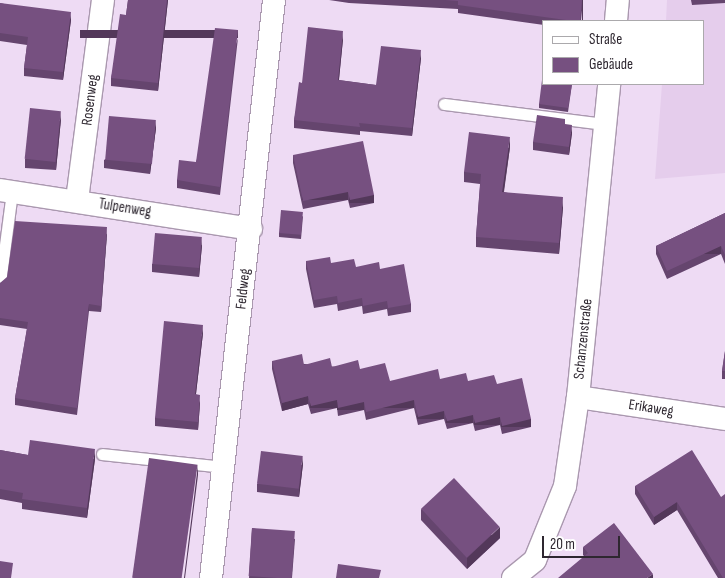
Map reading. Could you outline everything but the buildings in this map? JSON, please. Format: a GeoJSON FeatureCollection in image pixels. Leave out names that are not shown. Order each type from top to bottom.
{"type":"FeatureCollection","features":[{"type":"Feature","properties":{"kind":"street","name":"Rosenweg"},"geometry":{"type":"LineString","coordinates":[[77,200],[103,0]]}},
{"type":"Feature","properties":{"kind":"street","name":"Feldweg"},"geometry":{"type":"LineString","coordinates":[[211,578],[274,0]]}},
{"type":"Feature","properties":{"kind":"street"},"geometry":{"type":"LineString","coordinates":[[616,20],[618,0]]}},
{"type":"Feature","properties":{"kind":"street","name":"Schanzenstraße"},"geometry":{"type":"LineString","coordinates":[[513,578],[535,560],[565,486],[578,397],[609,85]]}},
{"type":"Feature","properties":{"kind":"street","name":"Tulpenweg"},"geometry":{"type":"LineString","coordinates":[[6,191],[77,200],[250,229]]}},
{"type":"Feature","properties":{"kind":"street","name":"Erikaweg"},"geometry":{"type":"LineString","coordinates":[[578,397],[725,419]]}},
{"type":"Feature","properties":{"kind":"lane"},"geometry":{"type":"LineString","coordinates":[[444,104],[605,124]]}},
{"type":"Feature","properties":{"kind":"lane"},"geometry":{"type":"LineString","coordinates":[[0,283],[6,191]]}},
{"type":"Feature","properties":{"kind":"lane"},"geometry":{"type":"LineString","coordinates":[[102,454],[223,467]]}},
{"type":"Feature","properties":{"kind":"shaded area"},"geometry":{"type":"Polygon","coordinates":[[[667,0],[725,0],[725,173],[655,179],[662,85],[705,85],[705,20],[666,20],[667,0]]]}}]}
